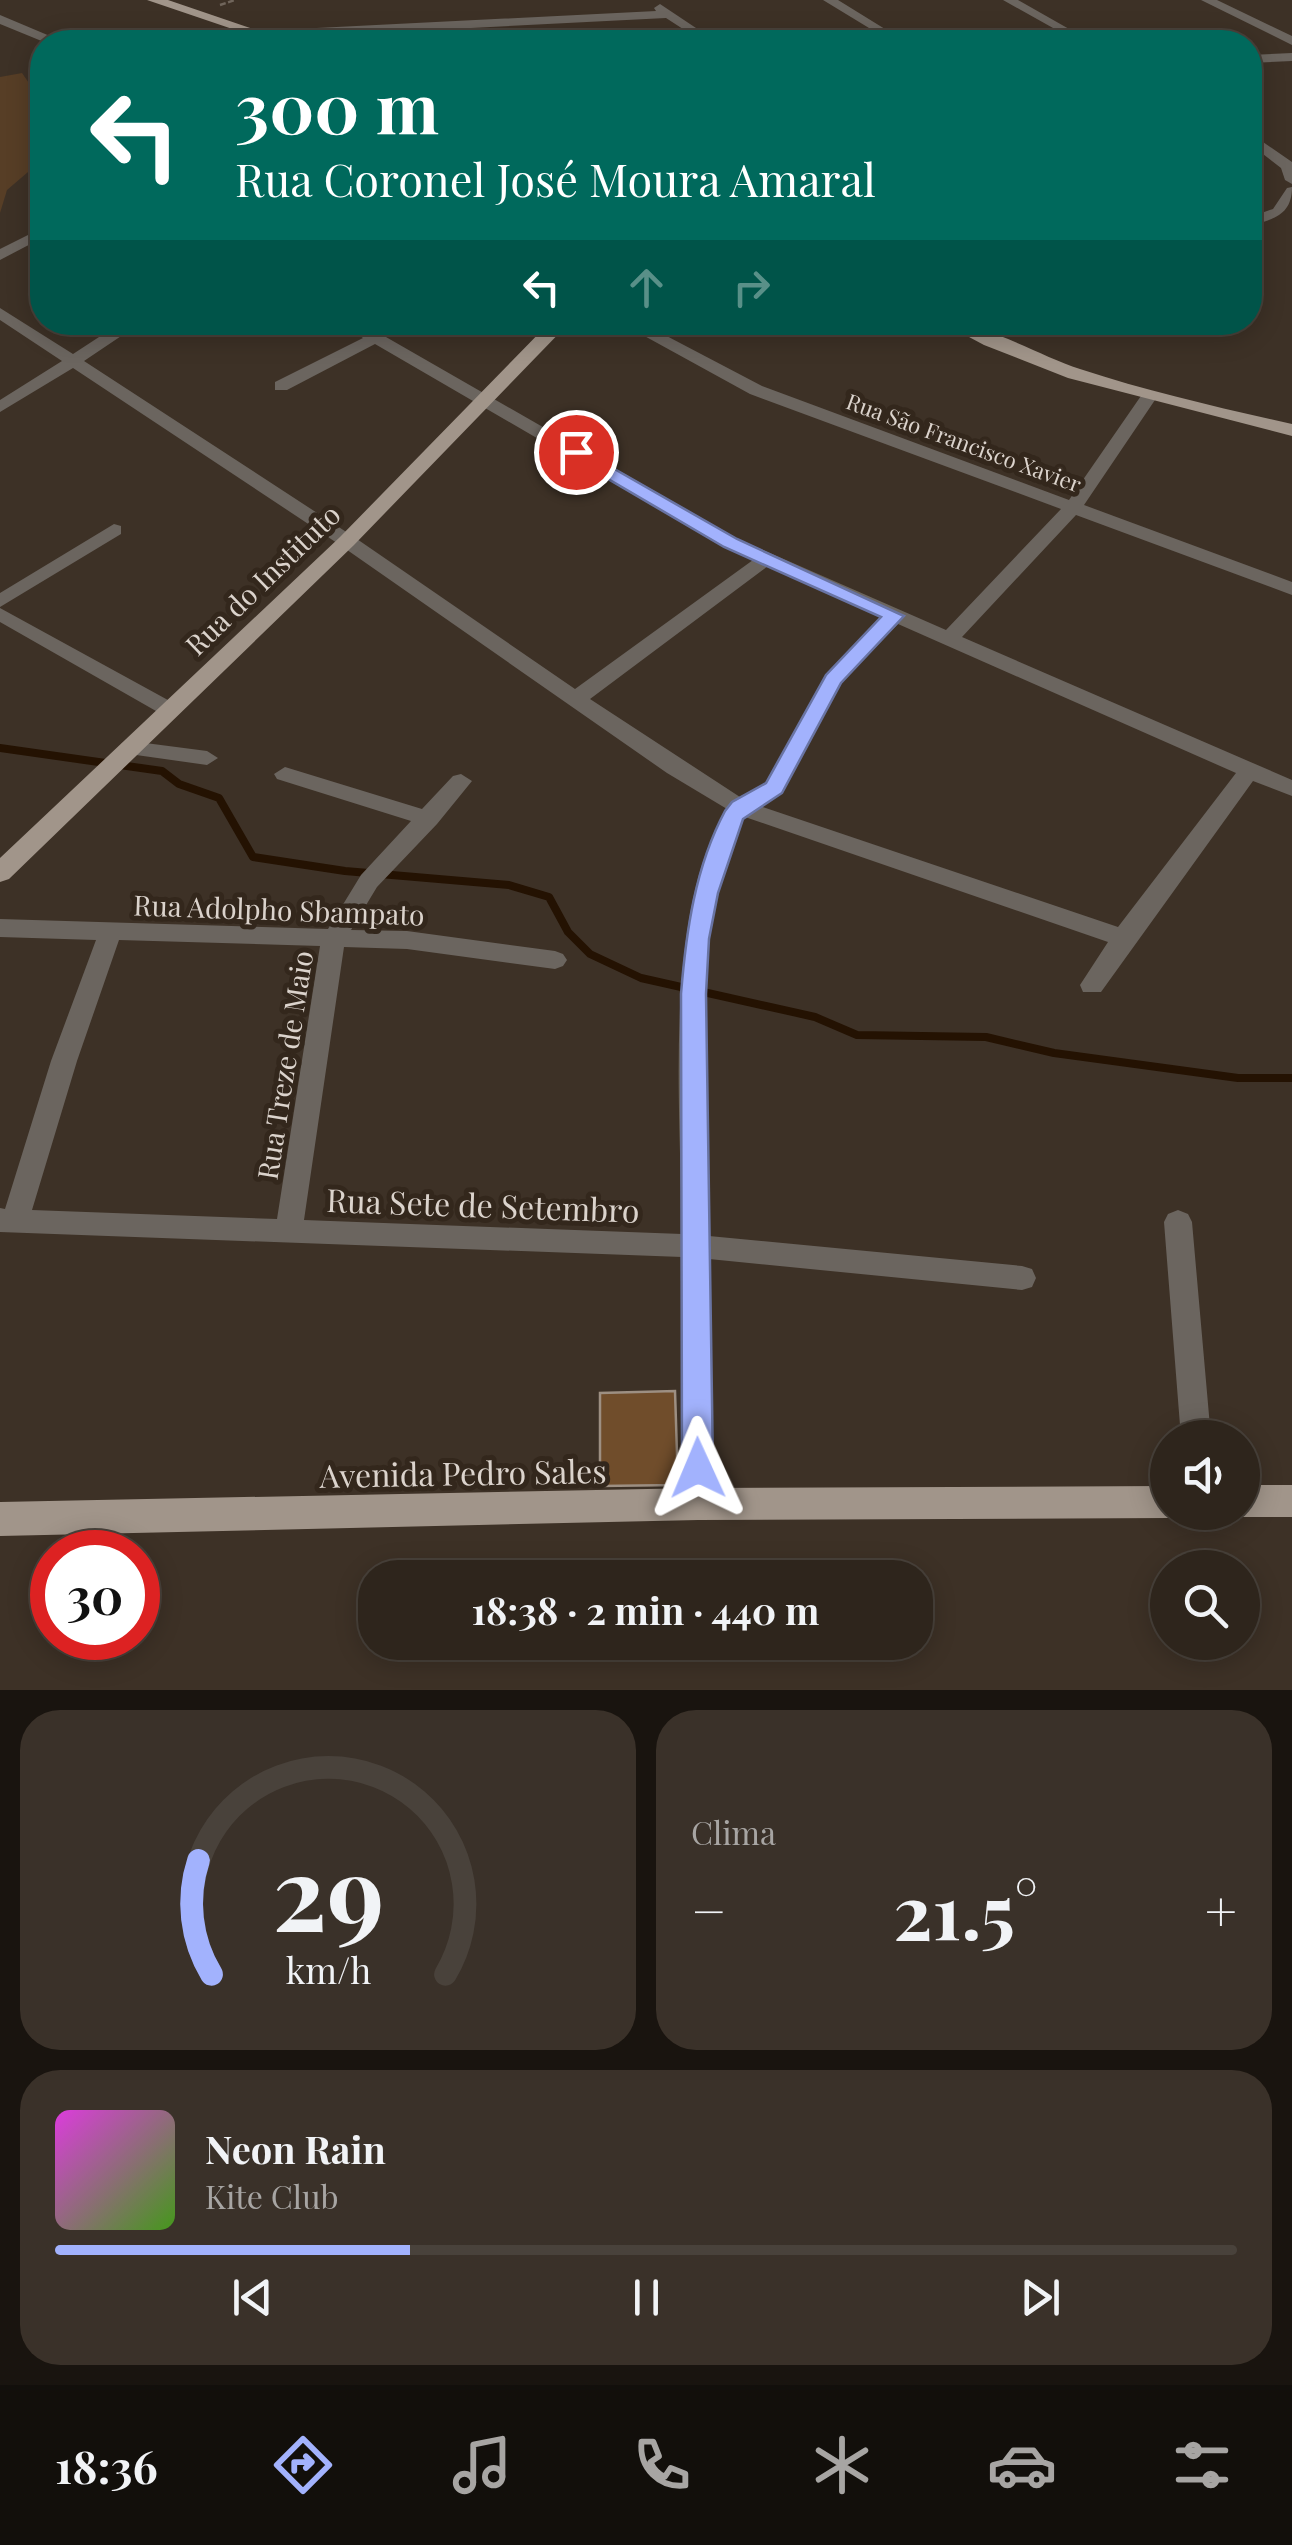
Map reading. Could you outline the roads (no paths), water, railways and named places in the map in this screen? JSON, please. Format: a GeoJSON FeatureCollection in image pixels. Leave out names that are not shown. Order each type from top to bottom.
{"type":"FeatureCollection","features":[{"type":"Feature","properties":{"kind":"main road"},"geometry":{"type":"LineString","coordinates":[[154,0],[242,30]]}},
{"type":"Feature","properties":{"kind":"main road","name":"Rua do Instituto"},"geometry":{"type":"LineString","coordinates":[[0,873],[347,541],[548,335]]}},
{"type":"Feature","properties":{"kind":"main road"},"geometry":{"type":"LineString","coordinates":[[978,335],[1023,358],[1150,397],[1292,430]]}},
{"type":"Feature","properties":{"kind":"main road"},"geometry":{"type":"LineString","coordinates":[[1260,1501],[1292,1501]]}},
{"type":"Feature","properties":{"kind":"main road","name":"Avenida Pedro Sales"},"geometry":{"type":"LineString","coordinates":[[0,1519],[698,1504],[1150,1502]]}},
{"type":"Feature","properties":{"kind":"street"},"geometry":{"type":"LineString","coordinates":[[648,0],[693,30]]}},
{"type":"Feature","properties":{"kind":"street"},"geometry":{"type":"LineString","coordinates":[[829,0],[880,30]]}},
{"type":"Feature","properties":{"kind":"street"},"geometry":{"type":"LineString","coordinates":[[1009,0],[1064,30]]}},
{"type":"Feature","properties":{"kind":"street"},"geometry":{"type":"LineString","coordinates":[[1207,0],[1292,41]]}},
{"type":"Feature","properties":{"kind":"street"},"geometry":{"type":"LineString","coordinates":[[355,30],[669,14]]}},
{"type":"Feature","properties":{"kind":"street"},"geometry":{"type":"LineString","coordinates":[[0,19],[30,32]]}},
{"type":"Feature","properties":{"kind":"street"},"geometry":{"type":"LineString","coordinates":[[1262,58],[1292,57]]}},
{"type":"Feature","properties":{"kind":"street"},"geometry":{"type":"LineString","coordinates":[[1262,147],[1291,171]]}},
{"type":"Feature","properties":{"kind":"street"},"geometry":{"type":"LineString","coordinates":[[1262,218],[1278,212],[1292,191]]}},
{"type":"Feature","properties":{"kind":"street"},"geometry":{"type":"LineString","coordinates":[[0,255],[30,239]]}},
{"type":"Feature","properties":{"kind":"street"},"geometry":{"type":"LineString","coordinates":[[0,313],[30,333]]}},
{"type":"Feature","properties":{"kind":"street"},"geometry":{"type":"LineString","coordinates":[[32,335],[347,541],[740,808],[1122,938]]}},
{"type":"Feature","properties":{"kind":"street"},"geometry":{"type":"LineString","coordinates":[[0,408],[114,335]]}},
{"type":"Feature","properties":{"kind":"street"},"geometry":{"type":"LineString","coordinates":[[370,335],[765,560],[1292,789]]}},
{"type":"Feature","properties":{"kind":"street"},"geometry":{"type":"LineString","coordinates":[[281,386],[379,335]]}},
{"type":"Feature","properties":{"kind":"street","name":"Rua São Francisco Xavier"},"geometry":{"type":"LineString","coordinates":[[652,335],[756,390],[1292,588]]}},
{"type":"Feature","properties":{"kind":"street"},"geometry":{"type":"LineString","coordinates":[[948,639],[1074,506],[1150,397]]}},
{"type":"Feature","properties":{"kind":"street"},"geometry":{"type":"LineString","coordinates":[[0,600],[114,530]]}},
{"type":"Feature","properties":{"kind":"street"},"geometry":{"type":"LineString","coordinates":[[576,699],[765,560]]}},
{"type":"Feature","properties":{"kind":"street"},"geometry":{"type":"LineString","coordinates":[[0,614],[170,710]]}},
{"type":"Feature","properties":{"kind":"street"},"geometry":{"type":"LineString","coordinates":[[698,1504],[693,994],[697,939],[719,849],[740,808],[774,788],[833,680],[894,616]]}},
{"type":"Feature","properties":{"kind":"street"},"geometry":{"type":"LineString","coordinates":[[130,748],[207,758]]}},
{"type":"Feature","properties":{"kind":"street"},"geometry":{"type":"LineString","coordinates":[[1092,985],[1122,938],[1250,771]]}},
{"type":"Feature","properties":{"kind":"street"},"geometry":{"type":"LineString","coordinates":[[285,774],[428,819]]}},
{"type":"Feature","properties":{"kind":"street","name":"Rua Treze de Maio"},"geometry":{"type":"LineString","coordinates":[[288,1234],[333,940],[368,880],[462,781]]}},
{"type":"Feature","properties":{"kind":"street","name":"Rua Adolpho Sbampato"},"geometry":{"type":"LineString","coordinates":[[0,928],[407,940],[554,960]]}},
{"type":"Feature","properties":{"kind":"street"},"geometry":{"type":"LineString","coordinates":[[7,1220],[110,933]]}},
{"type":"Feature","properties":{"kind":"street","name":"Rua Sete de Setembro"},"geometry":{"type":"LineString","coordinates":[[7,1220],[288,1234],[694,1246],[1022,1278]]}},
{"type":"Feature","properties":{"kind":"street"},"geometry":{"type":"LineString","coordinates":[[1178,1222],[1194,1420]]}},
{"type":"Feature","properties":{"kind":"waterway"},"geometry":{"type":"LineString","coordinates":[[0,748],[162,771],[179,784],[219,798],[253,857],[345,871],[509,885],[549,897],[568,932],[590,954],[641,978],[815,1017],[857,1035],[986,1037],[1054,1053],[1238,1078],[1292,1078]]}}]}
